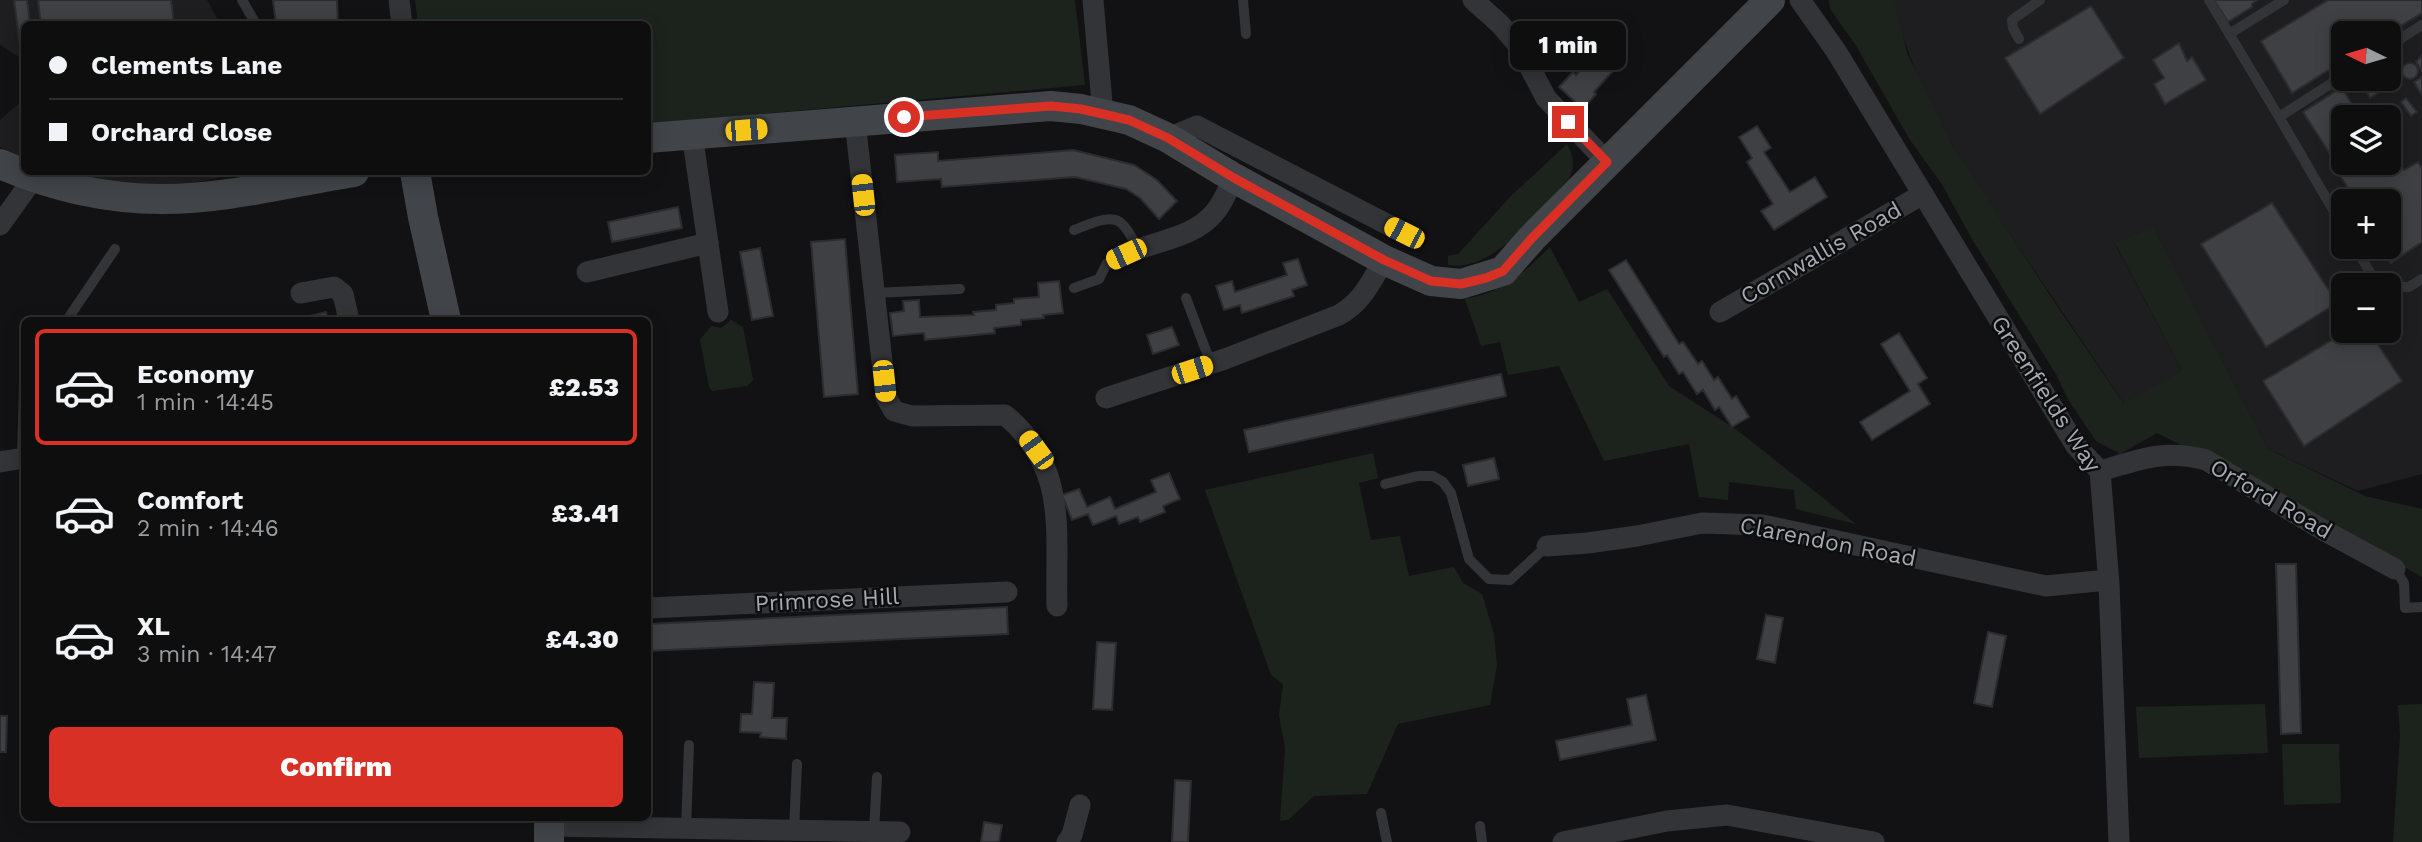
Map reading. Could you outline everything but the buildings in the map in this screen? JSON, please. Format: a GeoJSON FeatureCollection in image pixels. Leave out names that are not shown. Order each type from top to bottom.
{"type":"FeatureCollection","features":[{"type":"Feature","properties":{"kind":"street"},"geometry":{"type":"LineString","coordinates":[[399,0],[402,21]]}},
{"type":"Feature","properties":{"kind":"street"},"geometry":{"type":"LineString","coordinates":[[1093,0],[1103,114]]}},
{"type":"Feature","properties":{"kind":"street"},"geometry":{"type":"LineString","coordinates":[[1473,0],[1500,24],[1518,45],[1546,97],[1607,162]]}},
{"type":"Feature","properties":{"kind":"street"},"geometry":{"type":"LineString","coordinates":[[651,138],[1051,106],[1103,114],[1129,120],[1168,138],[1234,178],[1384,260],[1431,281],[1461,284],[1503,271],[1532,238],[1770,0]]}},
{"type":"Feature","properties":{"kind":"street","name":"Greenfields Way"},"geometry":{"type":"LineString","coordinates":[[1800,0],[1836,51],[2076,446],[2100,471],[2108,580],[2119,842]]}},
{"type":"Feature","properties":{"kind":"street"},"geometry":{"type":"LineString","coordinates":[[855,121],[886,397],[894,411],[912,416],[1005,415],[1019,427],[1036,450],[1054,493],[1057,519],[1057,606]]}},
{"type":"Feature","properties":{"kind":"street"},"geometry":{"type":"LineString","coordinates":[[1168,138],[1197,126],[1404,233]]}},
{"type":"Feature","properties":{"kind":"street"},"geometry":{"type":"LineString","coordinates":[[692,134],[718,312]]}},
{"type":"Feature","properties":{"kind":"street"},"geometry":{"type":"LineString","coordinates":[[0,164],[21,174]]}},
{"type":"Feature","properties":{"kind":"street"},"geometry":{"type":"LineString","coordinates":[[24,175],[102,193],[161,199],[231,192],[336,175]]}},
{"type":"Feature","properties":{"kind":"street"},"geometry":{"type":"LineString","coordinates":[[416,175],[445,317]]}},
{"type":"Feature","properties":{"kind":"street"},"geometry":{"type":"LineString","coordinates":[[1132,251],[1175,238],[1202,224],[1217,211],[1234,178]]}},
{"type":"Feature","properties":{"kind":"street"},"geometry":{"type":"LineString","coordinates":[[0,225],[33,179]]}},
{"type":"Feature","properties":{"kind":"street","name":"Cornwallis Road"},"geometry":{"type":"LineString","coordinates":[[1720,312],[1923,194]]}},
{"type":"Feature","properties":{"kind":"street"},"geometry":{"type":"LineString","coordinates":[[587,272],[708,243]]}},
{"type":"Feature","properties":{"kind":"street"},"geometry":{"type":"LineString","coordinates":[[1106,398],[1211,364],[1346,310],[1362,297],[1384,260]]}},
{"type":"Feature","properties":{"kind":"street"},"geometry":{"type":"LineString","coordinates":[[301,293],[334,288],[344,294],[348,317]]}},
{"type":"Feature","properties":{"kind":"street","name":"Orford Road"},"geometry":{"type":"LineString","coordinates":[[2100,471],[2162,454],[2186,455],[2206,460],[2323,530],[2395,569]]}},
{"type":"Feature","properties":{"kind":"street"},"geometry":{"type":"LineString","coordinates":[[0,462],[21,458]]}},
{"type":"Feature","properties":{"kind":"street","name":"Clarendon Road"},"geometry":{"type":"LineString","coordinates":[[1547,545],[1588,543],[1702,523],[1763,525],[2046,586],[2108,580]]}},
{"type":"Feature","properties":{"kind":"street","name":"Primrose Hill"},"geometry":{"type":"LineString","coordinates":[[651,608],[1007,592]]}},
{"type":"Feature","properties":{"kind":"street"},"geometry":{"type":"LineString","coordinates":[[1067,842],[1072,835],[1080,805]]}},
{"type":"Feature","properties":{"kind":"street"},"geometry":{"type":"LineString","coordinates":[[1563,842],[1667,821],[1727,815],[1874,842]]}},
{"type":"Feature","properties":{"kind":"street"},"geometry":{"type":"LineString","coordinates":[[549,828],[686,829],[726,836],[794,830],[900,832]]}},
{"type":"Feature","properties":{"kind":"lane"},"geometry":{"type":"LineString","coordinates":[[242,0],[254,21]]}},
{"type":"Feature","properties":{"kind":"lane"},"geometry":{"type":"LineString","coordinates":[[1242,0],[1246,34]]}},
{"type":"Feature","properties":{"kind":"lane"},"geometry":{"type":"LineString","coordinates":[[2019,39],[2012,20],[2040,0]]}},
{"type":"Feature","properties":{"kind":"lane"},"geometry":{"type":"LineString","coordinates":[[2209,0],[2331,206]]}},
{"type":"Feature","properties":{"kind":"lane"},"geometry":{"type":"LineString","coordinates":[[2229,34],[2284,0]]}},
{"type":"Feature","properties":{"kind":"lane"},"geometry":{"type":"LineString","coordinates":[[2401,38],[2422,25]]}},
{"type":"Feature","properties":{"kind":"lane"},"geometry":{"type":"LineString","coordinates":[[2279,117],[2331,84]]}},
{"type":"Feature","properties":{"kind":"lane"},"geometry":{"type":"LineString","coordinates":[[1074,230],[1114,219],[1122,223],[1132,251],[1107,263],[1099,279],[1074,288]]}},
{"type":"Feature","properties":{"kind":"lane"},"geometry":{"type":"LineString","coordinates":[[69,317],[115,248]]}},
{"type":"Feature","properties":{"kind":"lane"},"geometry":{"type":"LineString","coordinates":[[2401,287],[2409,287],[2422,279]]}},
{"type":"Feature","properties":{"kind":"lane"},"geometry":{"type":"LineString","coordinates":[[874,293],[960,289]]}},
{"type":"Feature","properties":{"kind":"lane"},"geometry":{"type":"LineString","coordinates":[[1186,298],[1211,364]]}},
{"type":"Feature","properties":{"kind":"lane"},"geometry":{"type":"LineString","coordinates":[[1385,484],[1418,476],[1433,476],[1443,482],[1451,492],[1469,559],[1489,579],[1510,580],[1547,545]]}},
{"type":"Feature","properties":{"kind":"lane"},"geometry":{"type":"LineString","coordinates":[[2395,569],[2404,583],[2405,608],[2422,607]]}},
{"type":"Feature","properties":{"kind":"lane"},"geometry":{"type":"LineString","coordinates":[[686,829],[690,745]]}},
{"type":"Feature","properties":{"kind":"lane"},"geometry":{"type":"LineString","coordinates":[[794,830],[797,764]]}},
{"type":"Feature","properties":{"kind":"lane"},"geometry":{"type":"LineString","coordinates":[[874,832],[877,777]]}},
{"type":"Feature","properties":{"kind":"lane"},"geometry":{"type":"LineString","coordinates":[[1381,813],[1387,842]]}},
{"type":"Feature","properties":{"kind":"lane"},"geometry":{"type":"LineString","coordinates":[[1480,827],[1482,842]]}},
{"type":"Feature","properties":{"kind":"shaded area"},"geometry":{"type":"Polygon","coordinates":[[[0,0],[207,0],[218,21],[21,21],[21,58],[0,45],[0,0]]]}},
{"type":"Feature","properties":{"kind":"shaded area"},"geometry":{"type":"Polygon","coordinates":[[[415,0],[1075,0],[1085,85],[651,124],[651,21],[418,21],[415,0]]]}},
{"type":"Feature","properties":{"kind":"shaded area"},"geometry":{"type":"Polygon","coordinates":[[[1829,0],[1894,0],[1907,53],[1953,147],[2124,404],[2182,370],[2115,243],[2153,227],[2268,449],[2365,496],[2422,509],[2422,577],[2245,478],[2157,433],[2120,454],[2096,441],[2069,401],[2057,376],[1972,239],[1941,183],[1910,140],[1855,44],[1830,9],[1829,0]]]}},
{"type":"Feature","properties":{"kind":"shaded area"},"geometry":{"type":"Polygon","coordinates":[[[1893,0],[2422,0],[2422,474],[2358,491],[2268,449],[2153,228],[2115,244],[2182,370],[2125,405],[1966,169],[1927,102],[1895,15],[1893,0]]]}},
{"type":"Feature","properties":{"kind":"shaded area"},"geometry":{"type":"Polygon","coordinates":[[[21,102],[21,158],[0,147],[0,120],[21,102]]]}},
{"type":"Feature","properties":{"kind":"shaded area"},"geometry":{"type":"Polygon","coordinates":[[[1567,144],[1573,161],[1569,179],[1530,222],[1483,259],[1466,265],[1448,265],[1448,256],[1458,254],[1511,196],[1567,144]]]}},
{"type":"Feature","properties":{"kind":"shaded area"},"geometry":{"type":"Polygon","coordinates":[[[79,175],[232,175],[173,187],[129,186],[79,175]]]}},
{"type":"Feature","properties":{"kind":"shaded area"},"geometry":{"type":"Polygon","coordinates":[[[1550,247],[1579,302],[1607,289],[1669,386],[1737,430],[1856,524],[1796,509],[1794,490],[1729,482],[1728,500],[1699,497],[1689,444],[1604,461],[1559,366],[1508,375],[1500,342],[1481,346],[1465,299],[1491,292],[1512,281],[1550,247]]]}},
{"type":"Feature","properties":{"kind":"shaded area"},"geometry":{"type":"Polygon","coordinates":[[[731,320],[743,327],[753,380],[747,386],[712,391],[700,340],[711,326],[721,328],[731,320]]]}},
{"type":"Feature","properties":{"kind":"shaded area"},"geometry":{"type":"Polygon","coordinates":[[[1373,453],[1378,478],[1359,483],[1371,540],[1400,536],[1409,576],[1454,567],[1463,583],[1482,594],[1494,634],[1497,665],[1490,705],[1398,724],[1367,794],[1314,796],[1288,820],[1280,821],[1285,748],[1279,715],[1283,684],[1271,675],[1205,490],[1373,453]]]}},
{"type":"Feature","properties":{"kind":"shaded area"},"geometry":{"type":"Polygon","coordinates":[[[2265,704],[2268,753],[2139,758],[2136,707],[2265,704]]]}},
{"type":"Feature","properties":{"kind":"shaded area"},"geometry":{"type":"Polygon","coordinates":[[[2422,704],[2422,842],[2393,842],[2400,735],[2398,705],[2422,704]]]}},
{"type":"Feature","properties":{"kind":"shaded area"},"geometry":{"type":"Polygon","coordinates":[[[2282,744],[2339,744],[2341,803],[2284,805],[2282,744]]]}},
{"type":"Feature","properties":{"kind":"route"},"geometry":{"type":"LineString","coordinates":[[904,117],[1051,106],[1081,109],[1129,120],[1168,138],[1234,178],[1384,260],[1431,281],[1461,284],[1503,271],[1607,162],[1568,122]]}}]}
